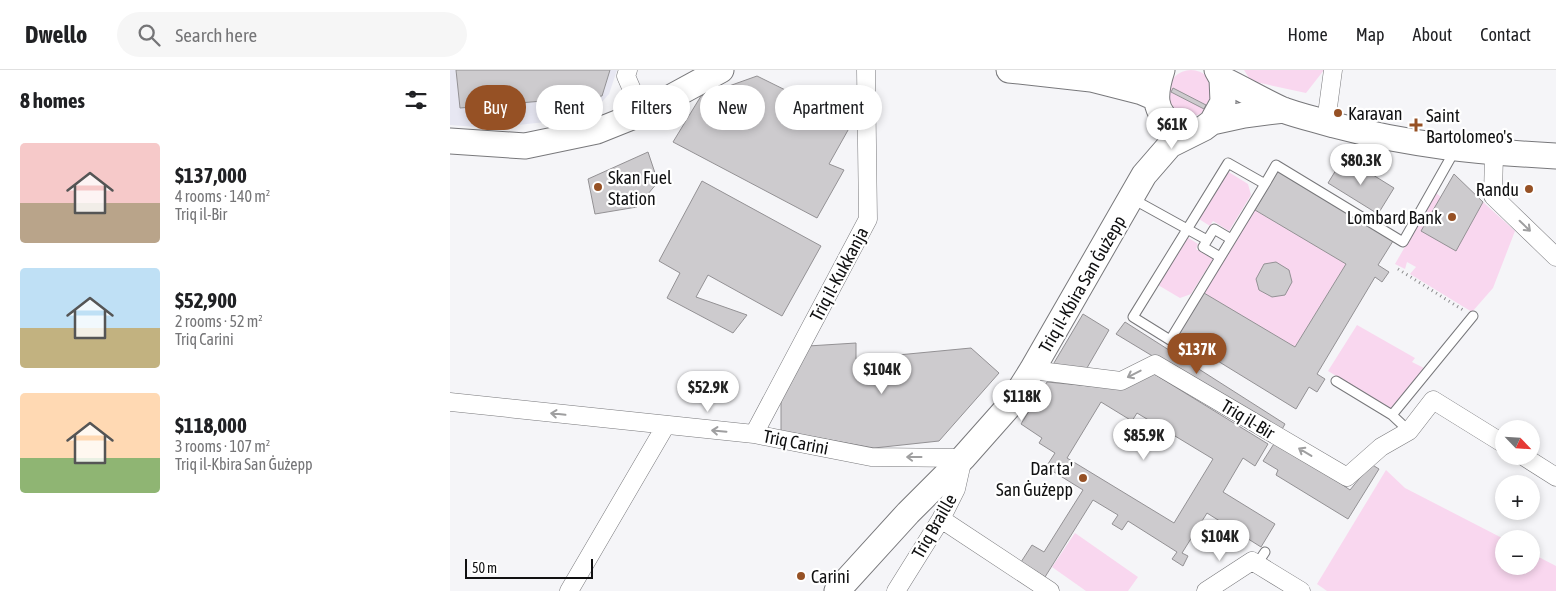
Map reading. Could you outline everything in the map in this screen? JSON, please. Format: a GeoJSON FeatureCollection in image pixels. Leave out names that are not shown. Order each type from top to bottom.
{"type":"FeatureCollection","features":[{"type":"Feature","properties":{"kind":"main road"},"geometry":{"type":"LineString","coordinates":[[690,87],[722,70]]}},
{"type":"Feature","properties":{"kind":"main road"},"geometry":{"type":"LineString","coordinates":[[1009,70],[1091,79],[1142,92],[1159,106],[1175,126],[1204,127],[1223,102],[1219,72]]}},
{"type":"Feature","properties":{"kind":"main road"},"geometry":{"type":"LineString","coordinates":[[1091,79],[1150,70]]}},
{"type":"Feature","properties":{"kind":"main road","name":"Triq il-Kbira San Ġużepp"},"geometry":{"type":"LineString","coordinates":[[1144,175],[1159,106],[1162,70]]}},
{"type":"Feature","properties":{"kind":"main road"},"geometry":{"type":"LineString","coordinates":[[1219,72],[1284,110],[1365,133],[1415,143],[1456,148],[1556,156]]}},
{"type":"Feature","properties":{"kind":"main road","name":"Triq il-Kbira San Ġużepp"},"geometry":{"type":"LineString","coordinates":[[836,591],[908,513],[963,458],[1010,405],[1144,175],[1170,145],[1204,127],[1244,115],[1284,110]]}},
{"type":"Feature","properties":{"kind":"main road"},"geometry":{"type":"LineString","coordinates":[[450,141],[525,146],[597,131],[613,125]]}},
{"type":"Feature","properties":{"kind":"street"},"geometry":{"type":"LineString","coordinates":[[628,70],[626,76],[630,85]]}},
{"type":"Feature","properties":{"kind":"street","name":"Triq il-Kukkanja"},"geometry":{"type":"LineString","coordinates":[[754,434],[868,219],[866,70]]}},
{"type":"Feature","properties":{"kind":"street"},"geometry":{"type":"LineString","coordinates":[[1326,122],[1333,70]]}},
{"type":"Feature","properties":{"kind":"street"},"geometry":{"type":"LineString","coordinates":[[1494,152],[1493,196],[1556,257]]}},
{"type":"Feature","properties":{"kind":"street","name":"Triq il-Bir"},"geometry":{"type":"LineString","coordinates":[[1032,370],[1121,381],[1155,364],[1347,477],[1381,447],[1409,431]]}},
{"type":"Feature","properties":{"kind":"street"},"geometry":{"type":"LineString","coordinates":[[1409,431],[1432,400],[1495,438]]}},
{"type":"Feature","properties":{"kind":"street","name":"Triq Carini"},"geometry":{"type":"LineString","coordinates":[[450,402],[754,434],[871,457],[963,458]]}},
{"type":"Feature","properties":{"kind":"street"},"geometry":{"type":"LineString","coordinates":[[569,591],[666,425]]}},
{"type":"Feature","properties":{"kind":"street","name":"Triq Braille"},"geometry":{"type":"LineString","coordinates":[[896,591],[956,489],[963,458]]}},
{"type":"Feature","properties":{"kind":"street"},"geometry":{"type":"LineString","coordinates":[[1537,465],[1556,477]]}},
{"type":"Feature","properties":{"kind":"street"},"geometry":{"type":"LineString","coordinates":[[940,519],[1050,591]]}},
{"type":"Feature","properties":{"kind":"street"},"geometry":{"type":"LineString","coordinates":[[1206,591],[1258,559],[1301,591]]}},
{"type":"Feature","properties":{"kind":"lane"},"geometry":{"type":"LineString","coordinates":[[1265,184],[1228,163],[1133,317],[1170,340],[1265,184],[1276,165],[1403,242],[1456,148]]}},
{"type":"Feature","properties":{"kind":"lane"},"geometry":{"type":"LineString","coordinates":[[1131,198],[1207,240]]}},
{"type":"Feature","properties":{"kind":"lane"},"geometry":{"type":"LineString","coordinates":[[1220,257],[1203,247],[1207,240],[1214,229],[1231,239]]}},
{"type":"Feature","properties":{"kind":"lane"},"geometry":{"type":"LineString","coordinates":[[1392,415],[1473,316]]}},
{"type":"Feature","properties":{"kind":"lane"},"geometry":{"type":"LineString","coordinates":[[1336,382],[1392,415],[1409,431]]}},
{"type":"Feature","properties":{"kind":"path"},"geometry":{"type":"LineString","coordinates":[[1398,269],[1473,316]]}},
{"type":"Feature","properties":{"kind":"shaded area"},"geometry":{"type":"Polygon","coordinates":[[[450,70],[617,70],[609,94],[603,101],[603,85],[536,85],[536,123],[526,124],[526,85],[465,85],[465,126],[450,125],[450,70]]]}},
{"type":"Feature","properties":{"kind":"shaded area"},"geometry":{"type":"Polygon","coordinates":[[[1191,70],[1204,74],[1210,80],[1214,93],[1210,106],[1204,112],[1191,116],[1178,112],[1172,106],[1168,93],[1172,80],[1178,74],[1191,70]]]}},
{"type":"Feature","properties":{"kind":"shaded area"},"geometry":{"type":"Polygon","coordinates":[[[1244,70],[1324,70],[1306,93],[1251,81],[1244,70]]]}},
{"type":"Feature","properties":{"kind":"shaded area"},"geometry":{"type":"Polygon","coordinates":[[[1227,171],[1248,184],[1251,195],[1229,231],[1213,221],[1210,226],[1199,219],[1227,171]]]}},
{"type":"Feature","properties":{"kind":"shaded area"},"geometry":{"type":"Polygon","coordinates":[[[1436,193],[1441,197],[1456,250],[1483,202],[1515,231],[1493,288],[1472,312],[1410,274],[1416,267],[1407,262],[1405,269],[1395,264],[1436,193]]]}},
{"type":"Feature","properties":{"kind":"shaded area"},"geometry":{"type":"Polygon","coordinates":[[[1255,210],[1346,264],[1295,347],[1204,293],[1255,210]]]}},
{"type":"Feature","properties":{"kind":"shaded area"},"geometry":{"type":"Polygon","coordinates":[[[1187,237],[1198,244],[1196,249],[1213,259],[1191,294],[1180,298],[1158,285],[1187,237]]]}},
{"type":"Feature","properties":{"kind":"shaded area"},"geometry":{"type":"Polygon","coordinates":[[[1357,325],[1415,358],[1412,362],[1424,368],[1391,409],[1328,371],[1357,325]]]}},
{"type":"Feature","properties":{"kind":"shaded area"},"geometry":{"type":"Polygon","coordinates":[[[1386,470],[1405,488],[1495,534],[1495,575],[1540,575],[1540,558],[1556,566],[1556,591],[1327,591],[1317,584],[1386,470]]]}},
{"type":"Feature","properties":{"kind":"shaded area"},"geometry":{"type":"Polygon","coordinates":[[[1075,533],[1138,577],[1128,591],[1086,591],[1052,567],[1075,533]]]}},
{"type":"Feature","properties":{"kind":"building"},"geometry":{"type":"Polygon","coordinates":[[[456,70],[610,70],[603,93],[603,85],[536,85],[536,102],[526,102],[526,85],[465,85],[465,108],[460,108],[456,70]]]}},
{"type":"Feature","properties":{"kind":"building"},"geometry":{"type":"Polygon","coordinates":[[[757,76],[775,85],[775,130],[848,130],[829,164],[844,170],[817,218],[673,142],[680,130],[690,130],[690,114],[700,98],[700,130],[765,130],[765,85],[732,85],[757,76]]]}},
{"type":"Feature","properties":{"kind":"building"},"geometry":{"type":"Polygon","coordinates":[[[1173,88],[1206,105],[1204,109],[1171,92],[1173,88]]]}},
{"type":"Feature","properties":{"kind":"building"},"geometry":{"type":"Polygon","coordinates":[[[648,152],[658,182],[637,207],[595,214],[588,179],[648,152]]]}},
{"type":"Feature","properties":{"kind":"building"},"geometry":{"type":"Polygon","coordinates":[[[1344,157],[1394,188],[1378,214],[1328,183],[1344,157]]]}},
{"type":"Feature","properties":{"kind":"building"},"geometry":{"type":"Polygon","coordinates":[[[1278,171],[1393,241],[1378,265],[1389,272],[1382,282],[1375,277],[1317,374],[1325,379],[1317,392],[1309,387],[1296,409],[1177,336],[1204,293],[1295,347],[1346,264],[1255,210],[1278,171]]]}},
{"type":"Feature","properties":{"kind":"building","name":"Lombard Bank"},"geometry":{"type":"Polygon","coordinates":[[[1454,174],[1483,202],[1456,251],[1421,231],[1454,174]]]}},
{"type":"Feature","properties":{"kind":"building"},"geometry":{"type":"Polygon","coordinates":[[[702,181],[821,246],[782,316],[708,275],[696,297],[747,315],[733,333],[667,298],[680,273],[659,261],[702,181]]]}},
{"type":"Feature","properties":{"kind":"building"},"geometry":{"type":"Polygon","coordinates":[[[1276,262],[1289,270],[1292,282],[1285,295],[1272,297],[1259,290],[1256,279],[1264,264],[1276,262]]]}},
{"type":"Feature","properties":{"kind":"building"},"geometry":{"type":"Polygon","coordinates":[[[1083,314],[1109,330],[1084,373],[1051,368],[1083,314]]]}},
{"type":"Feature","properties":{"kind":"building"},"geometry":{"type":"Polygon","coordinates":[[[1125,322],[1285,424],[1280,433],[1116,334],[1125,322]]]}},
{"type":"Feature","properties":{"kind":"building"},"geometry":{"type":"Polygon","coordinates":[[[856,343],[856,359],[971,348],[999,373],[939,441],[874,448],[781,431],[781,401],[808,346],[856,343]]]}},
{"type":"Feature","properties":{"kind":"building","name":"Dar ta' San Ġużepp"},"geometry":{"type":"Polygon","coordinates":[[[1151,372],[1268,444],[1255,466],[1243,458],[1223,492],[1275,524],[1261,547],[1207,513],[1182,553],[1188,556],[1183,566],[1172,559],[1177,552],[1128,521],[1122,530],[1112,524],[1118,515],[1093,500],[1045,577],[1021,562],[1032,545],[1044,552],[1083,490],[1046,467],[1055,453],[1039,443],[1042,438],[1021,424],[1047,382],[1122,389],[1151,372]],[[1101,402],[1067,458],[1174,523],[1213,459],[1137,413],[1132,421],[1101,402]]]}},
{"type":"Feature","properties":{"kind":"building"},"geometry":{"type":"Polygon","coordinates":[[[1277,439],[1350,490],[1371,464],[1379,469],[1348,519],[1276,475],[1278,470],[1263,461],[1277,439]]]}},
{"type":"Feature","properties":{"kind":"place","name":"Karavan"},"geometry":{"type":"Point","coordinates":[1338,113]}},
{"type":"Feature","properties":{"kind":"place","name":"Saint Bartolomeo's"},"geometry":{"type":"Point","coordinates":[1416,125]}},
{"type":"Feature","properties":{"kind":"place","name":"Skan Fuel Station"},"geometry":{"type":"Point","coordinates":[598,187]}},
{"type":"Feature","properties":{"kind":"place","name":"Randu"},"geometry":{"type":"Point","coordinates":[1529,189]}},
{"type":"Feature","properties":{"kind":"place","name":"Lombard Bank"},"geometry":{"type":"Point","coordinates":[1452,217]}},
{"type":"Feature","properties":{"kind":"place","name":"Dar ta' San Ġużepp"},"geometry":{"type":"Point","coordinates":[1083,478]}},
{"type":"Feature","properties":{"kind":"place","name":"Carini"},"geometry":{"type":"Point","coordinates":[801,576]}}]}
